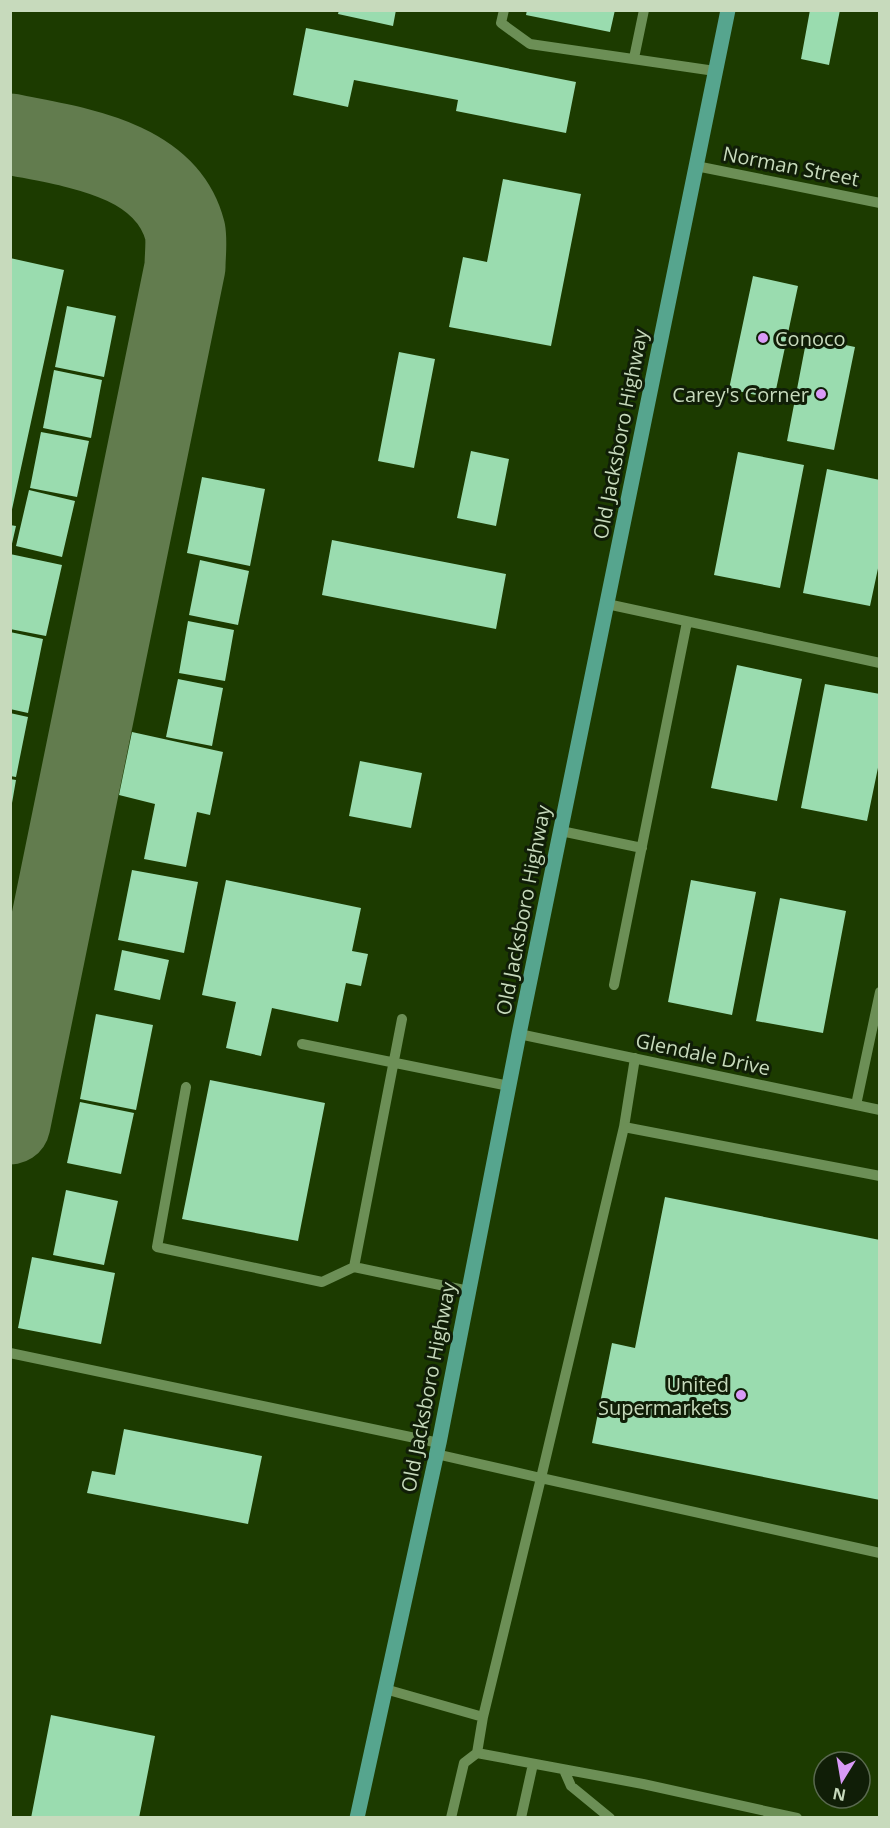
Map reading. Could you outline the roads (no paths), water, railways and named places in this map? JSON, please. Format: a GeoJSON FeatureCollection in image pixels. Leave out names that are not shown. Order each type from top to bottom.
{"type":"FeatureCollection","features":[{"type":"Feature","properties":{"kind":"main road","name":"Old Jacksboro Highway"},"geometry":{"type":"LineString","coordinates":[[357,1818],[438,1448],[519,1034],[728,10]]}},
{"type":"Feature","properties":{"kind":"street"},"geometry":{"type":"LineString","coordinates":[[504,10],[501,23],[530,44],[715,71]]}},
{"type":"Feature","properties":{"kind":"street"},"geometry":{"type":"LineString","coordinates":[[634,58],[644,10]]}},
{"type":"Feature","properties":{"kind":"street","name":"Norman Street"},"geometry":{"type":"LineString","coordinates":[[696,166],[879,203]]}},
{"type":"Feature","properties":{"kind":"street"},"geometry":{"type":"LineString","coordinates":[[607,604],[879,663]]}},
{"type":"Feature","properties":{"kind":"street"},"geometry":{"type":"LineString","coordinates":[[614,985],[687,622]]}},
{"type":"Feature","properties":{"kind":"street"},"geometry":{"type":"LineString","coordinates":[[561,831],[642,848]]}},
{"type":"Feature","properties":{"kind":"street"},"geometry":{"type":"LineString","coordinates":[[856,1105],[879,992]]}},
{"type":"Feature","properties":{"kind":"street"},"geometry":{"type":"LineString","coordinates":[[354,1267],[402,1018]]}},
{"type":"Feature","properties":{"kind":"street","name":"Glendale Drive"},"geometry":{"type":"LineString","coordinates":[[519,1034],[879,1110]]}},
{"type":"Feature","properties":{"kind":"street"},"geometry":{"type":"LineString","coordinates":[[302,1044],[509,1086]]}},
{"type":"Feature","properties":{"kind":"street"},"geometry":{"type":"LineString","coordinates":[[477,1753],[483,1717],[624,1127],[635,1058]]}},
{"type":"Feature","properties":{"kind":"street"},"geometry":{"type":"LineString","coordinates":[[186,1086],[157,1247],[322,1282],[354,1267],[469,1291]]}},
{"type":"Feature","properties":{"kind":"street"},"geometry":{"type":"LineString","coordinates":[[624,1127],[879,1176]]}},
{"type":"Feature","properties":{"kind":"street"},"geometry":{"type":"LineString","coordinates":[[10,1353],[438,1448],[541,1478],[879,1552]]}},
{"type":"Feature","properties":{"kind":"street"},"geometry":{"type":"LineString","coordinates":[[385,1689],[483,1717]]}},
{"type":"Feature","properties":{"kind":"street"},"geometry":{"type":"LineString","coordinates":[[451,1818],[464,1762],[477,1753],[643,1784],[797,1818]]}},
{"type":"Feature","properties":{"kind":"street"},"geometry":{"type":"LineString","coordinates":[[521,1818],[533,1764]]}},
{"type":"Feature","properties":{"kind":"street"},"geometry":{"type":"LineString","coordinates":[[564,1770],[571,1786],[610,1818]]}},
{"type":"Feature","properties":{"kind":"place","name":"Conoco"},"geometry":{"type":"Point","coordinates":[763,338]}},
{"type":"Feature","properties":{"kind":"place","name":"Carey's Corner"},"geometry":{"type":"Point","coordinates":[821,394]}},
{"type":"Feature","properties":{"kind":"place","name":"United Supermarkets"},"geometry":{"type":"Point","coordinates":[741,1395]}}]}
